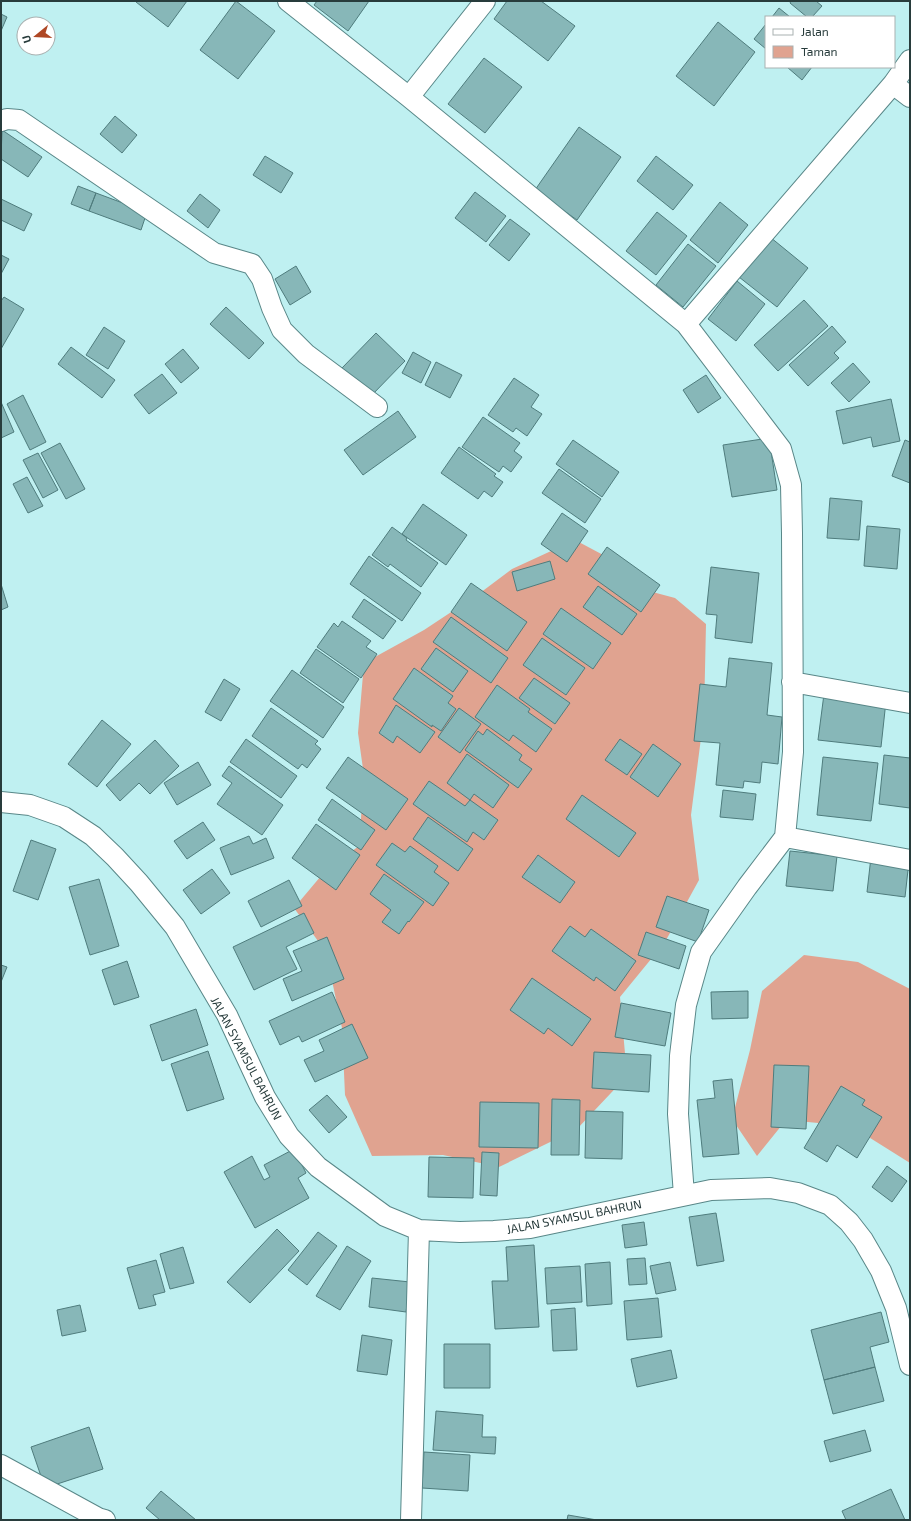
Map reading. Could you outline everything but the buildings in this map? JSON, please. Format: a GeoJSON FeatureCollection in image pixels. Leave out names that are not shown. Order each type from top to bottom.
{"type":"FeatureCollection","features":[{"type":"Feature","properties":{"kind":"street"},"geometry":{"type":"LineString","coordinates":[[288,1],[409,97],[686,324],[781,449],[790,485],[793,752],[785,837],[701,952],[686,1006],[680,1056],[678,1114],[684,1195]]}},
{"type":"Feature","properties":{"kind":"street"},"geometry":{"type":"LineString","coordinates":[[409,97],[486,1]]}},
{"type":"Feature","properties":{"kind":"street"},"geometry":{"type":"LineString","coordinates":[[686,324],[893,84],[910,60]]}},
{"type":"Feature","properties":{"kind":"street"},"geometry":{"type":"LineString","coordinates":[[893,84],[910,97]]}},
{"type":"Feature","properties":{"kind":"street"},"geometry":{"type":"LineString","coordinates":[[1,121],[7,119],[19,120],[214,253],[252,264],[262,279],[272,308],[282,330],[306,354],[377,407]]}},
{"type":"Feature","properties":{"kind":"street"},"geometry":{"type":"LineString","coordinates":[[792,682],[910,703]]}},
{"type":"Feature","properties":{"kind":"street","name":"JALAN SYAMSUL BAHRUN"},"geometry":{"type":"LineString","coordinates":[[1,802],[30,806],[64,817],[93,836],[115,857],[139,883],[175,928],[227,1015],[265,1097],[290,1136],[318,1167],[350,1192],[385,1216],[419,1230],[473,1232],[530,1228],[711,1190],[770,1188],[798,1193],[830,1206],[849,1222],[863,1240],[881,1271],[896,1308],[910,1365]]}},
{"type":"Feature","properties":{"kind":"street"},"geometry":{"type":"LineString","coordinates":[[785,837],[910,860]]}},
{"type":"Feature","properties":{"kind":"street"},"geometry":{"type":"LineString","coordinates":[[411,1520],[419,1230]]}},
{"type":"Feature","properties":{"kind":"street"},"geometry":{"type":"LineString","coordinates":[[1,1465],[104,1520]]}},
{"type":"Feature","properties":{"kind":"green space"},"geometry":{"type":"Polygon","coordinates":[[[575,540],[607,557],[645,590],[675,598],[706,624],[704,715],[691,815],[699,880],[665,942],[620,997],[627,1076],[577,1129],[499,1167],[443,1155],[372,1156],[345,1095],[342,1028],[326,952],[294,908],[326,870],[359,846],[364,776],[358,733],[364,663],[424,630],[480,593],[512,569],[575,540]]]}},
{"type":"Feature","properties":{"kind":"green space"},"geometry":{"type":"Polygon","coordinates":[[[804,955],[858,962],[910,989],[910,1163],[851,1126],[786,1120],[757,1156],[732,1119],[750,1050],[762,991],[804,955]]]}}]}
